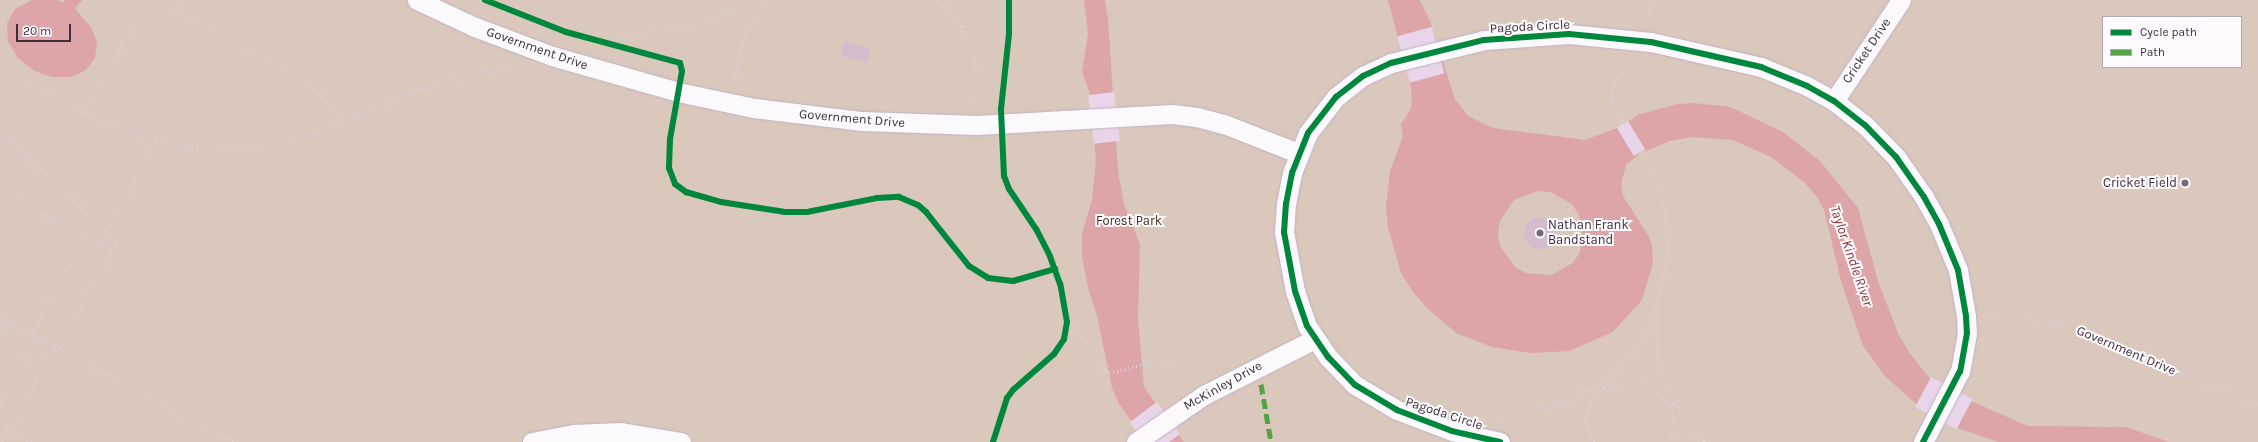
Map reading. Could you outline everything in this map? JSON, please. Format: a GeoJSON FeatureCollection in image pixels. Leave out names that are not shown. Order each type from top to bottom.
{"type":"FeatureCollection","features":[{"type":"Feature","properties":{"kind":"street","name":"Government Drive"},"geometry":{"type":"LineString","coordinates":[[417,0],[475,27],[552,56],[621,77],[754,108],[862,121],[908,124],[1007,125],[1121,116],[1172,114],[1197,117],[1224,124],[1298,153]]}},
{"type":"Feature","properties":{"kind":"street","name":"Cricket Drive"},"geometry":{"type":"LineString","coordinates":[[1834,101],[1901,0]]}},
{"type":"Feature","properties":{"kind":"street","name":"Pagoda Circle"},"geometry":{"type":"LineString","coordinates":[[1500,442],[1424,422],[1375,399],[1342,372],[1315,339],[1295,291],[1284,232],[1286,204],[1298,153],[1315,123],[1336,97],[1363,76],[1403,60],[1438,50],[1484,40],[1538,36],[1600,36],[1636,40],[1682,48],[1761,67],[1808,86],[1834,101],[1865,125],[1896,157],[1924,197],[1939,224],[1958,270],[1966,316],[1964,354],[1956,381],[1928,435]]}},
{"type":"Feature","properties":{"kind":"street","name":"McKinley Drive"},"geometry":{"type":"LineString","coordinates":[[1137,441],[1173,415],[1226,382],[1315,339]]}},
{"type":"Feature","properties":{"kind":"street"},"geometry":{"type":"LineString","coordinates":[[532,442],[574,434],[621,432],[681,442]]}},
{"type":"Feature","properties":{"kind":"path"},"geometry":{"type":"LineString","coordinates":[[84,112],[146,0]]}},
{"type":"Feature","properties":{"kind":"path"},"geometry":{"type":"LineString","coordinates":[[162,0],[298,76],[324,99],[341,121]]}},
{"type":"Feature","properties":{"kind":"path"},"geometry":{"type":"LineString","coordinates":[[600,41],[698,25],[758,0]]}},
{"type":"Feature","properties":{"kind":"path"},"geometry":{"type":"LineString","coordinates":[[732,85],[744,35],[767,0]]}},
{"type":"Feature","properties":{"kind":"path"},"geometry":{"type":"LineString","coordinates":[[937,0],[955,15],[962,27],[975,62],[977,99]]}},
{"type":"Feature","properties":{"kind":"path"},"geometry":{"type":"LineString","coordinates":[[1645,20],[1655,0]]}},
{"type":"Feature","properties":{"kind":"path"},"geometry":{"type":"LineString","coordinates":[[594,39],[615,45]]}},
{"type":"Feature","properties":{"kind":"path"},"geometry":{"type":"LineString","coordinates":[[1497,421],[1505,416],[1555,405],[1600,384],[1631,354],[1643,336],[1657,303],[1668,254],[1668,224],[1660,191],[1640,152],[1613,106],[1611,95],[1628,58]]}},
{"type":"Feature","properties":{"kind":"path"},"geometry":{"type":"LineString","coordinates":[[0,67],[26,83],[84,112],[157,140],[197,149],[249,148],[295,140],[422,88],[514,64]]}},
{"type":"Feature","properties":{"kind":"path"},"geometry":{"type":"LineString","coordinates":[[0,131],[117,241],[60,349]]}},
{"type":"Feature","properties":{"kind":"path"},"geometry":{"type":"LineString","coordinates":[[0,190],[100,244],[157,140]]}},
{"type":"Feature","properties":{"kind":"path"},"geometry":{"type":"LineString","coordinates":[[0,406],[34,343],[35,328],[84,236]]}},
{"type":"Feature","properties":{"kind":"path"},"geometry":{"type":"LineString","coordinates":[[1657,303],[1658,361],[1674,403],[1705,442]]}},
{"type":"Feature","properties":{"kind":"path"},"geometry":{"type":"LineString","coordinates":[[0,315],[233,442]]}},
{"type":"Feature","properties":{"kind":"path"},"geometry":{"type":"LineString","coordinates":[[1066,330],[1067,318]]}},
{"type":"Feature","properties":{"kind":"path"},"geometry":{"type":"LineString","coordinates":[[1067,318],[1079,332],[1101,367],[1109,373],[1152,362],[1166,362],[1182,365],[1199,377]]}},
{"type":"Feature","properties":{"kind":"path"},"geometry":{"type":"LineString","coordinates":[[0,325],[34,334]]}},
{"type":"Feature","properties":{"kind":"path"},"geometry":{"type":"LineString","coordinates":[[2,442],[55,346]]}},
{"type":"Feature","properties":{"kind":"path"},"geometry":{"type":"LineString","coordinates":[[1594,442],[1586,427],[1586,414],[1594,397],[1615,383],[1639,382],[1654,390],[1670,405],[1675,419],[1670,442]]}},
{"type":"Feature","properties":{"kind":"path"},"geometry":{"type":"LineString","coordinates":[[1600,384],[1604,389]]}},
{"type":"Feature","properties":{"kind":"path"},"geometry":{"type":"LineString","coordinates":[[1670,405],[1674,403]]}},
{"type":"Feature","properties":{"kind":"path"},"geometry":{"type":"LineString","coordinates":[[0,422],[32,442]]}},
{"type":"Feature","properties":{"kind":"green space","name":"Forest Park"},"geometry":{"type":"Polygon","coordinates":[[[0,0],[2258,0],[2258,442],[0,442],[0,0]]]}},
{"type":"Feature","properties":{"kind":"water"},"geometry":{"type":"Polygon","coordinates":[[[32,0],[57,0],[64,3],[64,0],[82,0],[75,9],[91,27],[97,42],[95,58],[86,70],[71,77],[52,77],[34,71],[17,57],[8,41],[7,23],[15,9],[32,0]]]}},
{"type":"Feature","properties":{"kind":"water"},"geometry":{"type":"Polygon","coordinates":[[[1084,0],[1105,0],[1108,18],[1118,171],[1124,204],[1140,244],[1138,319],[1144,387],[1184,442],[1146,442],[1119,404],[1112,388],[1097,316],[1088,288],[1082,257],[1082,234],[1092,200],[1096,160],[1090,94],[1082,72],[1088,34],[1084,0]]]}},
{"type":"Feature","properties":{"kind":"water","name":"Taylor Kindle River"},"geometry":{"type":"Polygon","coordinates":[[[1388,0],[1420,0],[1430,21],[1455,99],[1468,116],[1493,128],[1585,140],[1617,128],[1640,114],[1678,104],[1694,103],[1730,107],[1783,132],[1820,161],[1858,208],[1879,284],[1898,333],[1909,352],[1930,379],[1971,401],[2028,426],[2126,427],[2169,442],[1999,442],[1957,428],[1917,405],[1885,376],[1863,346],[1841,281],[1824,210],[1817,197],[1804,182],[1771,157],[1733,140],[1693,137],[1670,141],[1646,151],[1645,149],[1626,165],[1621,184],[1623,196],[1648,235],[1652,245],[1653,263],[1642,300],[1613,332],[1569,351],[1531,353],[1492,347],[1456,333],[1428,309],[1413,292],[1401,273],[1388,228],[1386,207],[1390,171],[1403,136],[1401,124],[1410,111],[1412,103],[1411,88],[1388,0]],[[1538,191],[1514,200],[1500,221],[1498,234],[1500,246],[1515,267],[1526,273],[1551,275],[1573,263],[1580,252],[1583,227],[1579,215],[1572,204],[1550,192],[1538,191]]]}},
{"type":"Feature","properties":{"kind":"pier"},"geometry":{"type":"Polygon","coordinates":[[[1432,27],[1444,73],[1410,83],[1397,36],[1432,27]]]}},
{"type":"Feature","properties":{"kind":"pier"},"geometry":{"type":"Polygon","coordinates":[[[1114,92],[1120,141],[1094,144],[1088,95],[1114,92]]]}},
{"type":"Feature","properties":{"kind":"pier"},"geometry":{"type":"Polygon","coordinates":[[[1628,121],[1645,149],[1634,156],[1617,128],[1628,121]]]}},
{"type":"Feature","properties":{"kind":"pier"},"geometry":{"type":"Polygon","coordinates":[[[1931,377],[1972,399],[1957,429],[1915,407],[1931,377]]]}},
{"type":"Feature","properties":{"kind":"pier"},"geometry":{"type":"Polygon","coordinates":[[[1157,402],[1180,434],[1169,442],[1143,442],[1130,422],[1157,402]]]}},
{"type":"Feature","properties":{"kind":"building"},"geometry":{"type":"Polygon","coordinates":[[[845,41],[871,49],[866,63],[841,55],[845,41]]]}},
{"type":"Feature","properties":{"kind":"building","name":"Nathan Frank Bandstand"},"geometry":{"type":"Polygon","coordinates":[[[1543,217],[1549,219],[1554,224],[1556,233],[1554,242],[1549,247],[1537,249],[1531,247],[1526,242],[1524,230],[1526,224],[1531,219],[1543,217]]]}},
{"type":"Feature","properties":{"kind":"marked path"},"geometry":{"type":"LineString","coordinates":[[1261,384],[1271,442]]}},
{"type":"Feature","properties":{"kind":"cycle path"},"geometry":{"type":"LineString","coordinates":[[485,0],[566,32],[680,63],[682,71],[670,139],[669,168],[675,184],[686,192],[721,202],[785,212],[807,212],[877,198],[899,197],[918,205],[926,212],[969,266],[988,278],[1013,281],[1055,269]]}},
{"type":"Feature","properties":{"kind":"cycle path"},"geometry":{"type":"LineString","coordinates":[[993,442],[1007,398],[1013,390],[1054,354],[1064,339],[1067,322],[1060,284],[1050,256],[1036,229],[1009,189],[1004,176],[1001,109],[1009,34],[1009,0]]}},
{"type":"Feature","properties":{"kind":"cycle path"},"geometry":{"type":"LineString","coordinates":[[1500,442],[1452,431],[1397,410],[1355,385],[1328,357],[1307,326],[1295,291],[1284,232],[1286,204],[1292,173],[1308,133],[1336,97],[1363,76],[1391,63],[1484,40],[1569,34],[1651,42],[1761,67],[1807,86],[1834,101],[1865,125],[1896,157],[1924,197],[1939,224],[1958,270],[1966,316],[1967,333],[1960,371],[1923,442]]}},
{"type":"Feature","properties":{"kind":"place","name":"Cricket Field"},"geometry":{"type":"Point","coordinates":[2185,183]}},
{"type":"Feature","properties":{"kind":"place","name":"Nathan Frank Bandstand"},"geometry":{"type":"Point","coordinates":[1540,233]}}]}
